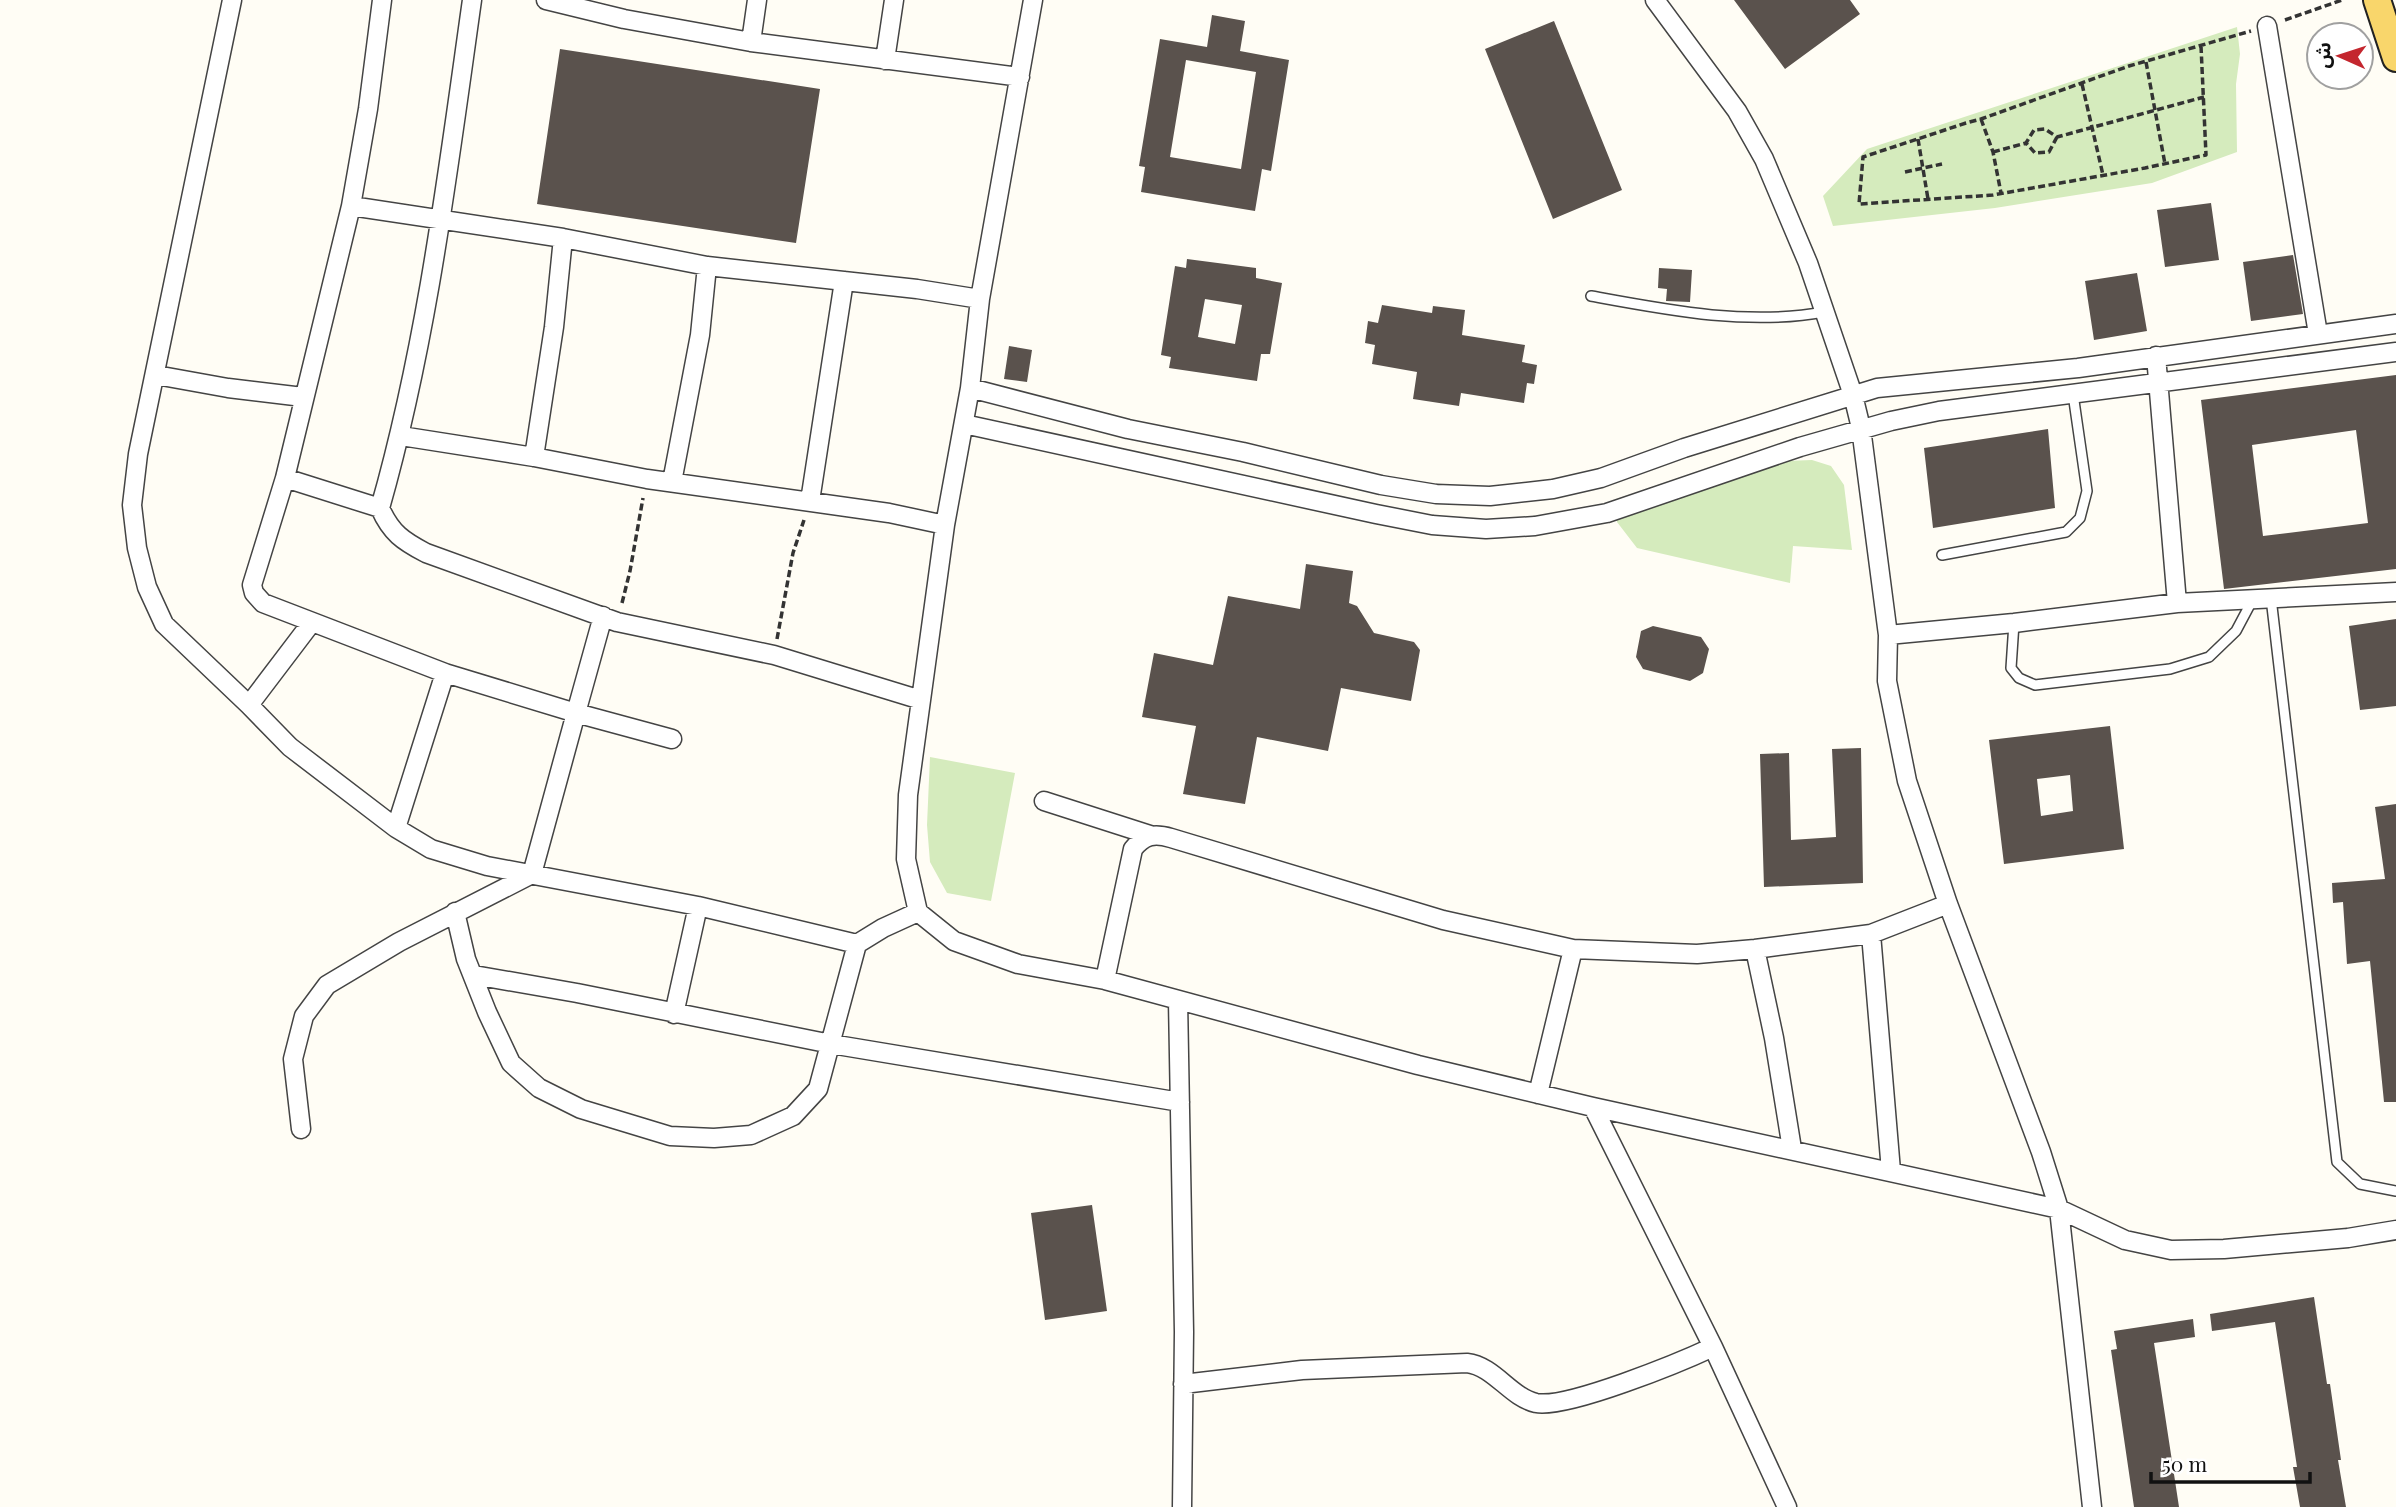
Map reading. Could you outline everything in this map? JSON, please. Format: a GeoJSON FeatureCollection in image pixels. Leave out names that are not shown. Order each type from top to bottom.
{"type":"FeatureCollection","features":[{"type":"Feature","properties":{"kind":"main road"},"geometry":{"type":"LineString","coordinates":[[2377,0],[2396,58]]}},
{"type":"Feature","properties":{"kind":"street"},"geometry":{"type":"LineString","coordinates":[[232,0],[138,454],[132,505],[137,548],[147,587],[164,624],[290,747],[396,828],[431,849],[487,866],[698,906],[857,944]]}},
{"type":"Feature","properties":{"kind":"street"},"geometry":{"type":"LineString","coordinates":[[382,0],[369,109],[351,206],[285,478],[252,585],[254,593],[263,603],[444,673],[576,713],[672,738]]}},
{"type":"Feature","properties":{"kind":"street"},"geometry":{"type":"LineString","coordinates":[[472,0],[441,219],[401,436],[380,508],[389,527],[426,553],[610,619],[774,655],[921,700]]}},
{"type":"Feature","properties":{"kind":"street"},"geometry":{"type":"LineString","coordinates":[[546,0],[624,19],[751,42],[1020,77]]}},
{"type":"Feature","properties":{"kind":"street"},"geometry":{"type":"LineString","coordinates":[[624,19],[626,0]]}},
{"type":"Feature","properties":{"kind":"street"},"geometry":{"type":"LineString","coordinates":[[751,42],[757,0]]}},
{"type":"Feature","properties":{"kind":"street"},"geometry":{"type":"LineString","coordinates":[[885,60],[894,0]]}},
{"type":"Feature","properties":{"kind":"street"},"geometry":{"type":"LineString","coordinates":[[1033,0],[980,299],[970,388],[945,525],[908,795],[906,859],[918,912],[954,941],[1018,964],[1105,980],[1418,1065],[1593,1107],[2059,1209],[2125,1240],[2171,1250],[2224,1249],[2348,1238],[2396,1230]]}},
{"type":"Feature","properties":{"kind":"street"},"geometry":{"type":"LineString","coordinates":[[1655,0],[1724,92],[1764,159],[1803,250],[1853,395],[1861,428],[1888,635],[1887,681],[1904,770],[1948,904],[2041,1152],[2059,1209],[2092,1507]]}},
{"type":"Feature","properties":{"kind":"street"},"geometry":{"type":"LineString","coordinates":[[2266,26],[2318,334]]}},
{"type":"Feature","properties":{"kind":"street"},"geometry":{"type":"LineString","coordinates":[[351,206],[563,238],[707,266],[980,299]]}},
{"type":"Feature","properties":{"kind":"street"},"geometry":{"type":"LineString","coordinates":[[534,457],[554,327],[563,238]]}},
{"type":"Feature","properties":{"kind":"street"},"geometry":{"type":"LineString","coordinates":[[672,482],[700,335],[707,266]]}},
{"type":"Feature","properties":{"kind":"street"},"geometry":{"type":"LineString","coordinates":[[810,501],[845,281]]}},
{"type":"Feature","properties":{"kind":"street"},"geometry":{"type":"LineString","coordinates":[[970,388],[1128,429],[1243,452],[1381,485],[1436,494],[1490,496],[1553,489],[1601,478],[1684,448],[1877,388],[1995,377],[2396,324]]}},
{"type":"Feature","properties":{"kind":"street"},"geometry":{"type":"LineString","coordinates":[[964,424],[1376,514],[1432,525],[1486,529],[1535,526],[1607,513],[1861,428],[1939,411],[2396,352]]}},
{"type":"Feature","properties":{"kind":"street"},"geometry":{"type":"LineString","coordinates":[[2156,356],[2177,603]]}},
{"type":"Feature","properties":{"kind":"street"},"geometry":{"type":"LineString","coordinates":[[156,375],[228,388],[303,397]]}},
{"type":"Feature","properties":{"kind":"street"},"geometry":{"type":"LineString","coordinates":[[401,436],[534,457],[646,479],[889,513],[945,525]]}},
{"type":"Feature","properties":{"kind":"street"},"geometry":{"type":"LineString","coordinates":[[285,478],[380,508]]}},
{"type":"Feature","properties":{"kind":"street"},"geometry":{"type":"LineString","coordinates":[[1376,514],[1381,485]]}},
{"type":"Feature","properties":{"kind":"street"},"geometry":{"type":"LineString","coordinates":[[1888,635],[2014,624],[2177,603],[2396,592]]}},
{"type":"Feature","properties":{"kind":"street"},"geometry":{"type":"LineString","coordinates":[[301,1129],[293,1059],[304,1016],[327,985],[455,912],[532,874],[576,713],[610,619]]}},
{"type":"Feature","properties":{"kind":"street"},"geometry":{"type":"LineString","coordinates":[[249,705],[312,622]]}},
{"type":"Feature","properties":{"kind":"street"},"geometry":{"type":"LineString","coordinates":[[396,828],[444,673]]}},
{"type":"Feature","properties":{"kind":"street"},"geometry":{"type":"LineString","coordinates":[[1044,801],[1150,835],[1161,835],[1443,920],[1573,949],[1696,954],[1755,949],[1871,934],[1948,904]]}},
{"type":"Feature","properties":{"kind":"street"},"geometry":{"type":"LineString","coordinates":[[1105,980],[1133,849],[1150,835]]}},
{"type":"Feature","properties":{"kind":"street"},"geometry":{"type":"LineString","coordinates":[[674,1013],[698,906]]}},
{"type":"Feature","properties":{"kind":"street"},"geometry":{"type":"LineString","coordinates":[[455,912],[466,959],[511,1063],[539,1088],[581,1109],[670,1136],[714,1138],[751,1135],[793,1116],[818,1089],[857,944],[918,912]]}},
{"type":"Feature","properties":{"kind":"street"},"geometry":{"type":"LineString","coordinates":[[1871,934],[1891,1171]]}},
{"type":"Feature","properties":{"kind":"street"},"geometry":{"type":"LineString","coordinates":[[1538,1094],[1573,949]]}},
{"type":"Feature","properties":{"kind":"street"},"geometry":{"type":"LineString","coordinates":[[1755,949],[1774,1038],[1791,1149]]}},
{"type":"Feature","properties":{"kind":"street"},"geometry":{"type":"LineString","coordinates":[[474,975],[831,1044],[1180,1102]]}},
{"type":"Feature","properties":{"kind":"street"},"geometry":{"type":"LineString","coordinates":[[1178,1000],[1183,1384],[1181,1507]]}},
{"type":"Feature","properties":{"kind":"street"},"geometry":{"type":"LineString","coordinates":[[1593,1107],[1713,1347],[1787,1507]]}},
{"type":"Feature","properties":{"kind":"street"},"geometry":{"type":"LineString","coordinates":[[1183,1384],[1302,1370],[1467,1363],[1483,1368],[1533,1402],[1549,1404],[1573,1399],[1678,1364],[1713,1347]]}},
{"type":"Feature","properties":{"kind":"lane"},"geometry":{"type":"LineString","coordinates":[[1591,296],[1689,313],[1798,317],[1824,312]]}},
{"type":"Feature","properties":{"kind":"lane"},"geometry":{"type":"LineString","coordinates":[[1942,555],[2066,532],[2080,517],[2087,491],[2073,394]]}},
{"type":"Feature","properties":{"kind":"lane"},"geometry":{"type":"LineString","coordinates":[[2014,624],[2011,668],[2019,678],[2035,685],[2170,669],[2209,657],[2236,631],[2262,599]]}},
{"type":"Feature","properties":{"kind":"lane"},"geometry":{"type":"LineString","coordinates":[[2262,599],[2337,1162],[2360,1185],[2396,1191]]}},
{"type":"Feature","properties":{"kind":"path"},"geometry":{"type":"LineString","coordinates":[[2201,46],[2206,155],[2001,193],[1859,204],[1863,157],[2146,62],[2201,46]]}},
{"type":"Feature","properties":{"kind":"path"},"geometry":{"type":"LineString","coordinates":[[2146,62],[2165,164]]}},
{"type":"Feature","properties":{"kind":"path"},"geometry":{"type":"LineString","coordinates":[[2082,84],[2103,175]]}},
{"type":"Feature","properties":{"kind":"path"},"geometry":{"type":"LineString","coordinates":[[2026,143],[2035,153],[2049,152],[2057,137],[2204,97]]}},
{"type":"Feature","properties":{"kind":"path"},"geometry":{"type":"LineString","coordinates":[[1981,119],[1993,152],[2001,193]]}},
{"type":"Feature","properties":{"kind":"path"},"geometry":{"type":"LineString","coordinates":[[1993,152],[2026,143],[2034,130],[2045,129],[2057,137]]}},
{"type":"Feature","properties":{"kind":"path"},"geometry":{"type":"LineString","coordinates":[[1918,139],[1927,199]]}},
{"type":"Feature","properties":{"kind":"path"},"geometry":{"type":"LineString","coordinates":[[1905,172],[1942,164]]}},
{"type":"Feature","properties":{"kind":"path"},"geometry":{"type":"LineString","coordinates":[[610,619],[630,571],[646,479]]}},
{"type":"Feature","properties":{"kind":"path"},"geometry":{"type":"LineString","coordinates":[[774,655],[793,553],[810,501]]}},
{"type":"Feature","properties":{"kind":"green space"},"geometry":{"type":"Polygon","coordinates":[[[2237,27],[2240,54],[2236,84],[2237,152],[2152,183],[1995,208],[1833,226],[1823,196],[1867,149],[2237,27]]]}},
{"type":"Feature","properties":{"kind":"green space"},"geometry":{"type":"Polygon","coordinates":[[[1812,460],[1831,466],[1844,485],[1852,550],[1793,546],[1790,583],[1637,548],[1617,522],[1617,516],[1786,461],[1812,460]]]}},
{"type":"Feature","properties":{"kind":"green space"},"geometry":{"type":"Polygon","coordinates":[[[930,757],[1015,773],[991,901],[947,893],[930,862],[927,825],[930,757]]]}},
{"type":"Feature","properties":{"kind":"building"},"geometry":{"type":"Polygon","coordinates":[[[1734,0],[1850,0],[1860,14],[1785,69],[1734,0]]]}},
{"type":"Feature","properties":{"kind":"building"},"geometry":{"type":"Polygon","coordinates":[[[1212,15],[1245,21],[1240,51],[1289,60],[1271,171],[1262,169],[1255,211],[1141,192],[1145,167],[1139,166],[1160,39],[1207,47],[1212,15]],[[1186,60],[1170,157],[1241,169],[1256,72],[1186,60]]]}},
{"type":"Feature","properties":{"kind":"building"},"geometry":{"type":"Polygon","coordinates":[[[1554,21],[1622,190],[1553,219],[1485,49],[1554,21]]]}},
{"type":"Feature","properties":{"kind":"building"},"geometry":{"type":"Polygon","coordinates":[[[560,49],[820,89],[796,243],[537,204],[560,49]]]}},
{"type":"Feature","properties":{"kind":"building"},"geometry":{"type":"Polygon","coordinates":[[[2211,203],[2219,260],[2165,267],[2157,210],[2211,203]]]}},
{"type":"Feature","properties":{"kind":"building"},"geometry":{"type":"Polygon","coordinates":[[[2293,255],[2303,314],[2251,321],[2243,262],[2293,255]]]}},
{"type":"Feature","properties":{"kind":"building"},"geometry":{"type":"Polygon","coordinates":[[[1187,259],[1256,268],[1256,278],[1282,283],[1270,354],[1261,354],[1257,381],[1169,368],[1171,357],[1161,355],[1175,266],[1186,268],[1187,259]],[[1205,299],[1198,337],[1235,344],[1242,305],[1205,299]]]}},
{"type":"Feature","properties":{"kind":"building"},"geometry":{"type":"Polygon","coordinates":[[[1659,268],[1692,270],[1690,302],[1666,301],[1667,289],[1658,288],[1659,268]]]}},
{"type":"Feature","properties":{"kind":"building"},"geometry":{"type":"Polygon","coordinates":[[[2137,273],[2147,331],[2094,340],[2085,281],[2137,273]]]}},
{"type":"Feature","properties":{"kind":"building"},"geometry":{"type":"Polygon","coordinates":[[[1382,305],[1432,313],[1433,306],[1465,310],[1462,335],[1525,345],[1522,362],[1537,365],[1534,384],[1527,383],[1524,403],[1461,393],[1459,406],[1413,399],[1417,372],[1372,364],[1375,345],[1365,343],[1368,321],[1378,323],[1382,305]]]}},
{"type":"Feature","properties":{"kind":"building"},"geometry":{"type":"Polygon","coordinates":[[[1009,346],[1032,350],[1027,382],[1004,379],[1009,346]]]}},
{"type":"Feature","properties":{"kind":"building"},"geometry":{"type":"Polygon","coordinates":[[[2396,375],[2396,569],[2224,589],[2201,400],[2396,375]],[[2356,430],[2252,445],[2263,536],[2368,523],[2356,430]]]}},
{"type":"Feature","properties":{"kind":"building"},"geometry":{"type":"Polygon","coordinates":[[[2048,429],[2055,508],[1933,528],[1924,448],[2048,429]]]}},
{"type":"Feature","properties":{"kind":"building"},"geometry":{"type":"Polygon","coordinates":[[[1306,564],[1353,571],[1349,603],[1357,606],[1374,633],[1414,642],[1420,650],[1411,701],[1341,688],[1328,751],[1257,737],[1245,804],[1183,794],[1196,726],[1142,717],[1154,653],[1213,665],[1228,596],[1300,609],[1306,564]]]}},
{"type":"Feature","properties":{"kind":"building"},"geometry":{"type":"Polygon","coordinates":[[[2396,619],[2396,706],[2360,710],[2349,626],[2396,619]]]}},
{"type":"Feature","properties":{"kind":"building"},"geometry":{"type":"Polygon","coordinates":[[[1653,626],[1701,637],[1709,649],[1703,673],[1690,681],[1643,669],[1636,657],[1641,631],[1653,626]]]}},
{"type":"Feature","properties":{"kind":"building"},"geometry":{"type":"Polygon","coordinates":[[[2110,726],[2124,849],[2004,864],[1989,740],[2110,726]],[[2070,775],[2037,779],[2041,816],[2073,811],[2070,775]]]}},
{"type":"Feature","properties":{"kind":"building"},"geometry":{"type":"Polygon","coordinates":[[[1861,748],[1863,883],[1764,887],[1760,754],[1789,753],[1791,840],[1836,837],[1832,749],[1861,748]]]}},
{"type":"Feature","properties":{"kind":"building"},"geometry":{"type":"Polygon","coordinates":[[[2396,804],[2396,1102],[2384,1102],[2370,961],[2347,964],[2343,902],[2333,903],[2332,883],[2385,879],[2375,807],[2396,804]]]}},
{"type":"Feature","properties":{"kind":"building"},"geometry":{"type":"Polygon","coordinates":[[[1092,1205],[1107,1311],[1045,1320],[1031,1213],[1092,1205]]]}},
{"type":"Feature","properties":{"kind":"building"},"geometry":{"type":"Polygon","coordinates":[[[2314,1297],[2327,1384],[2330,1384],[2346,1507],[2300,1507],[2293,1467],[2297,1467],[2275,1322],[2212,1331],[2210,1314],[2314,1297]]]}},
{"type":"Feature","properties":{"kind":"building"},"geometry":{"type":"Polygon","coordinates":[[[2193,1319],[2195,1337],[2154,1343],[2179,1507],[2134,1507],[2111,1350],[2117,1349],[2114,1331],[2193,1319]]]}}]}
